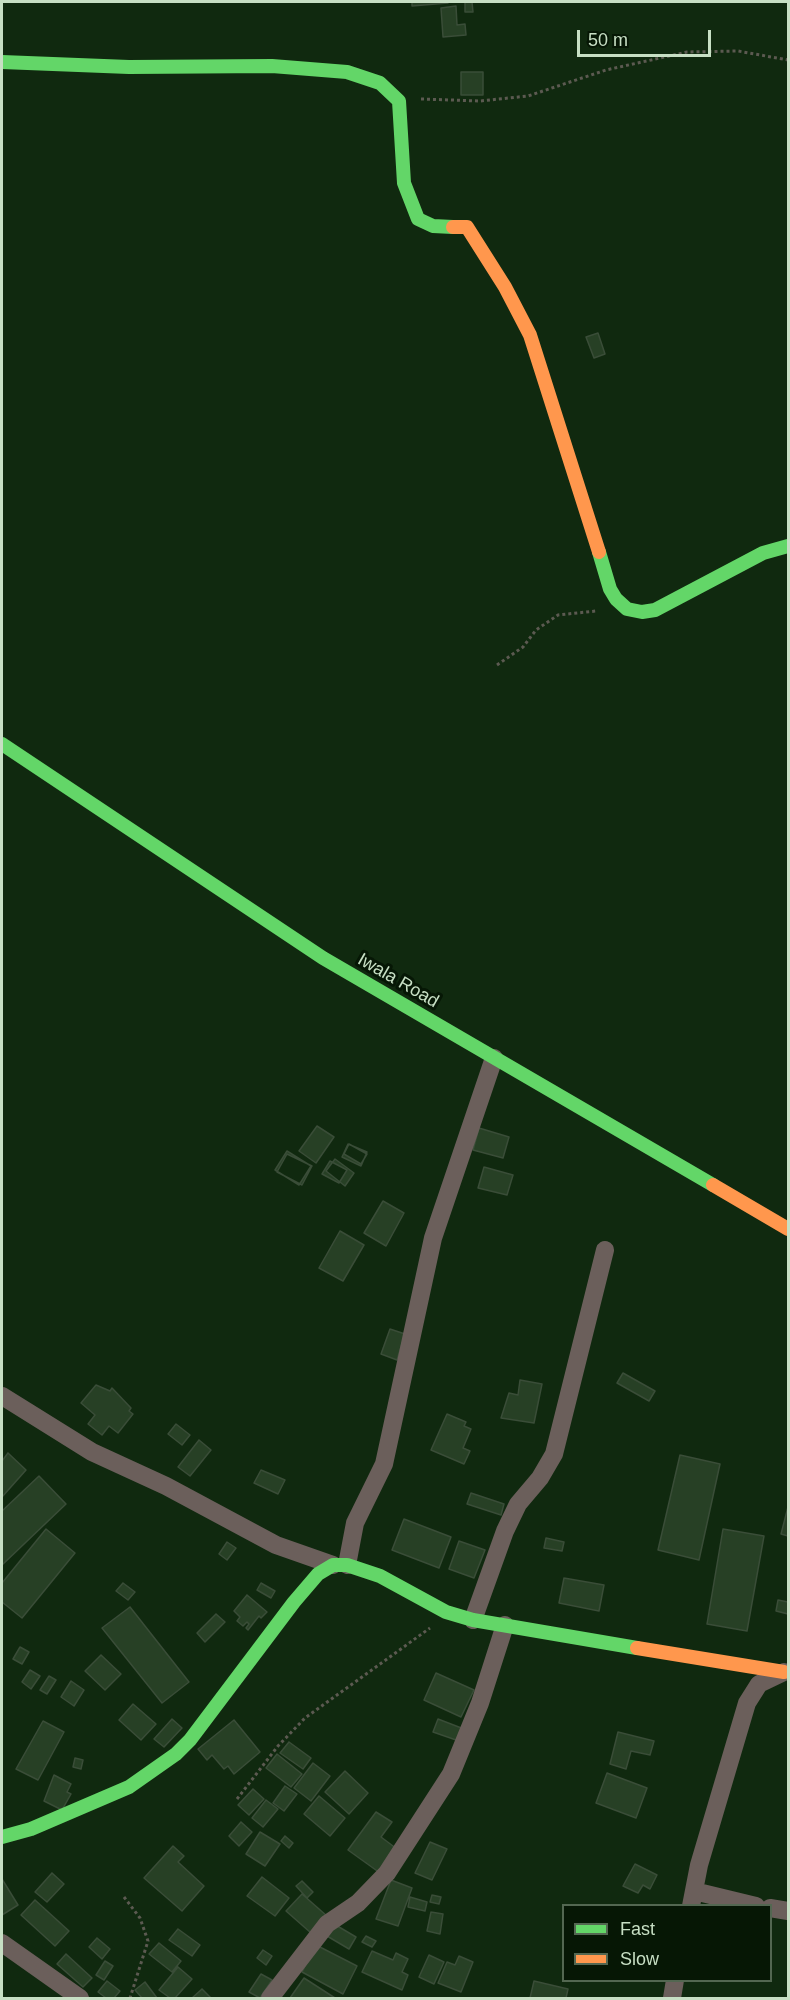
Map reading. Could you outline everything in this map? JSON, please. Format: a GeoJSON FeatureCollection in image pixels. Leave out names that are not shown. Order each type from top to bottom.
{"type":"FeatureCollection","features":[{"type":"Feature","properties":{"kind":"street"},"geometry":{"type":"LineString","coordinates":[[2,62],[129,67],[230,65],[346,72],[369,78],[395,95],[402,112],[404,183],[418,219],[425,224],[467,227],[505,287],[530,335],[610,589],[627,609],[642,612],[666,606],[731,568],[769,550],[789,546]]}},
{"type":"Feature","properties":{"kind":"street","name":"Iwala Road"},"geometry":{"type":"LineString","coordinates":[[2,744],[279,931],[789,1229]]}},
{"type":"Feature","properties":{"kind":"street"},"geometry":{"type":"LineString","coordinates":[[2,1837],[31,1829],[129,1787],[176,1755],[318,1574],[340,1565],[355,1522],[384,1464],[433,1238],[495,1058]]}},
{"type":"Feature","properties":{"kind":"street"},"geometry":{"type":"LineString","coordinates":[[473,1620],[513,1513],[547,1468],[554,1454],[605,1250]]}},
{"type":"Feature","properties":{"kind":"street"},"geometry":{"type":"LineString","coordinates":[[2,1396],[92,1452],[166,1486],[276,1545],[380,1576],[446,1612],[473,1620],[611,1642],[681,1658],[786,1672]]}},
{"type":"Feature","properties":{"kind":"street"},"geometry":{"type":"LineString","coordinates":[[270,1998],[327,1924],[358,1903],[387,1873],[451,1774],[480,1703],[505,1625]]}},
{"type":"Feature","properties":{"kind":"street"},"geometry":{"type":"LineString","coordinates":[[747,1904],[693,1898],[727,1766],[747,1703],[759,1684],[786,1672]]}},
{"type":"Feature","properties":{"kind":"street"},"geometry":{"type":"LineString","coordinates":[[772,1908],[789,1911]]}},
{"type":"Feature","properties":{"kind":"street"},"geometry":{"type":"LineString","coordinates":[[2,1943],[80,1998]]}},
{"type":"Feature","properties":{"kind":"street"},"geometry":{"type":"LineString","coordinates":[[672,1998],[675,1982]]}},
{"type":"Feature","properties":{"kind":"path"},"geometry":{"type":"LineString","coordinates":[[395,95],[459,102],[506,99],[552,89],[630,63],[687,52],[738,51],[789,60]]}},
{"type":"Feature","properties":{"kind":"path"},"geometry":{"type":"LineString","coordinates":[[497,665],[523,647],[543,624],[558,615],[627,609]]}},
{"type":"Feature","properties":{"kind":"path"},"geometry":{"type":"LineString","coordinates":[[237,1799],[278,1746],[297,1726],[333,1696],[414,1642],[446,1612]]}},
{"type":"Feature","properties":{"kind":"path"},"geometry":{"type":"LineString","coordinates":[[124,1897],[140,1918],[148,1941],[130,1998]]}},
{"type":"Feature","properties":{"kind":"building"},"geometry":{"type":"Polygon","coordinates":[[[412,2],[448,2],[448,3],[412,6],[412,2]]]}},
{"type":"Feature","properties":{"kind":"building"},"geometry":{"type":"Polygon","coordinates":[[[465,2],[472,2],[473,12],[465,12],[465,2]]]}},
{"type":"Feature","properties":{"kind":"building"},"geometry":{"type":"Polygon","coordinates":[[[456,6],[457,25],[465,24],[466,35],[443,37],[441,8],[456,6]]]}},
{"type":"Feature","properties":{"kind":"building"},"geometry":{"type":"Polygon","coordinates":[[[461,72],[483,72],[483,95],[461,95],[461,72]]]}},
{"type":"Feature","properties":{"kind":"building"},"geometry":{"type":"Polygon","coordinates":[[[598,333],[605,354],[594,358],[586,337],[598,333]]]}},
{"type":"Feature","properties":{"kind":"building"},"geometry":{"type":"Polygon","coordinates":[[[317,1126],[334,1137],[316,1163],[299,1151],[317,1126]]]}},
{"type":"Feature","properties":{"kind":"building"},"geometry":{"type":"Polygon","coordinates":[[[479,1128],[509,1137],[503,1158],[473,1150],[479,1128]]]}},
{"type":"Feature","properties":{"kind":"building"},"geometry":{"type":"Polygon","coordinates":[[[348,1144],[367,1152],[361,1166],[342,1157],[348,1144]]]}},
{"type":"Feature","properties":{"kind":"building"},"geometry":{"type":"Polygon","coordinates":[[[349,1144],[367,1154],[361,1164],[344,1154],[349,1144]]]}},
{"type":"Feature","properties":{"kind":"building"},"geometry":{"type":"Polygon","coordinates":[[[287,1151],[311,1166],[299,1185],[275,1170],[287,1151]]]}},
{"type":"Feature","properties":{"kind":"building"},"geometry":{"type":"Polygon","coordinates":[[[287,1154],[312,1166],[302,1185],[277,1172],[287,1154]]]}},
{"type":"Feature","properties":{"kind":"building"},"geometry":{"type":"Polygon","coordinates":[[[335,1159],[354,1173],[345,1186],[326,1171],[335,1159]]]}},
{"type":"Feature","properties":{"kind":"building"},"geometry":{"type":"Polygon","coordinates":[[[330,1161],[347,1170],[339,1183],[322,1174],[330,1161]]]}},
{"type":"Feature","properties":{"kind":"building"},"geometry":{"type":"Polygon","coordinates":[[[484,1167],[513,1175],[507,1195],[478,1188],[484,1167]]]}},
{"type":"Feature","properties":{"kind":"building"},"geometry":{"type":"Polygon","coordinates":[[[383,1201],[404,1213],[386,1246],[364,1233],[383,1201]]]}},
{"type":"Feature","properties":{"kind":"building"},"geometry":{"type":"Polygon","coordinates":[[[340,1231],[364,1245],[343,1281],[319,1268],[340,1231]]]}},
{"type":"Feature","properties":{"kind":"building"},"geometry":{"type":"Polygon","coordinates":[[[390,1329],[405,1334],[397,1360],[381,1354],[390,1329]]]}},
{"type":"Feature","properties":{"kind":"building"},"geometry":{"type":"Polygon","coordinates":[[[623,1373],[655,1391],[649,1401],[617,1383],[623,1373]]]}},
{"type":"Feature","properties":{"kind":"building"},"geometry":{"type":"Polygon","coordinates":[[[520,1380],[542,1384],[534,1423],[501,1418],[509,1393],[518,1395],[520,1380]]]}},
{"type":"Feature","properties":{"kind":"building"},"geometry":{"type":"Polygon","coordinates":[[[96,1385],[110,1391],[112,1388],[131,1408],[129,1411],[133,1414],[118,1433],[109,1426],[102,1435],[88,1424],[95,1415],[81,1403],[96,1385]]]}},
{"type":"Feature","properties":{"kind":"building"},"geometry":{"type":"Polygon","coordinates":[[[447,1414],[466,1422],[464,1426],[471,1429],[463,1448],[470,1451],[464,1464],[431,1450],[447,1414]]]}},
{"type":"Feature","properties":{"kind":"building"},"geometry":{"type":"Polygon","coordinates":[[[176,1424],[190,1435],[182,1445],[168,1434],[176,1424]]]}},
{"type":"Feature","properties":{"kind":"building"},"geometry":{"type":"Polygon","coordinates":[[[199,1440],[211,1450],[190,1476],[178,1467],[199,1440]]]}},
{"type":"Feature","properties":{"kind":"building"},"geometry":{"type":"Polygon","coordinates":[[[8,1453],[26,1470],[2,1497],[2,1461],[8,1453]]]}},
{"type":"Feature","properties":{"kind":"building"},"geometry":{"type":"Polygon","coordinates":[[[680,1455],[720,1464],[699,1560],[658,1550],[680,1455]]]}},
{"type":"Feature","properties":{"kind":"building"},"geometry":{"type":"Polygon","coordinates":[[[261,1470],[285,1480],[278,1494],[254,1483],[261,1470]]]}},
{"type":"Feature","properties":{"kind":"building"},"geometry":{"type":"Polygon","coordinates":[[[39,1476],[66,1504],[2,1565],[2,1511],[39,1476]]]}},
{"type":"Feature","properties":{"kind":"building"},"geometry":{"type":"Polygon","coordinates":[[[471,1493],[504,1504],[501,1515],[467,1504],[471,1493]]]}},
{"type":"Feature","properties":{"kind":"building"},"geometry":{"type":"Polygon","coordinates":[[[788,1507],[788,1536],[781,1534],[788,1507]]]}},
{"type":"Feature","properties":{"kind":"building"},"geometry":{"type":"Polygon","coordinates":[[[404,1519],[451,1537],[439,1568],[392,1550],[404,1519]]]}},
{"type":"Feature","properties":{"kind":"building"},"geometry":{"type":"Polygon","coordinates":[[[46,1529],[75,1553],[22,1618],[2,1602],[2,1583],[46,1529]]]}},
{"type":"Feature","properties":{"kind":"building"},"geometry":{"type":"Polygon","coordinates":[[[723,1529],[764,1536],[747,1631],[707,1624],[723,1529]]]}},
{"type":"Feature","properties":{"kind":"building"},"geometry":{"type":"Polygon","coordinates":[[[546,1538],[564,1542],[562,1551],[544,1548],[546,1538]]]}},
{"type":"Feature","properties":{"kind":"building"},"geometry":{"type":"Polygon","coordinates":[[[459,1541],[485,1550],[474,1578],[449,1569],[459,1541]]]}},
{"type":"Feature","properties":{"kind":"building"},"geometry":{"type":"Polygon","coordinates":[[[227,1542],[236,1548],[227,1560],[219,1554],[227,1542]]]}},
{"type":"Feature","properties":{"kind":"building"},"geometry":{"type":"Polygon","coordinates":[[[564,1578],[604,1585],[599,1611],[559,1603],[564,1578]]]}},
{"type":"Feature","properties":{"kind":"building"},"geometry":{"type":"Polygon","coordinates":[[[123,1583],[135,1592],[128,1600],[116,1591],[123,1583]]]}},
{"type":"Feature","properties":{"kind":"building"},"geometry":{"type":"Polygon","coordinates":[[[261,1583],[275,1591],[271,1598],[257,1590],[261,1583]]]}},
{"type":"Feature","properties":{"kind":"building"},"geometry":{"type":"Polygon","coordinates":[[[247,1595],[267,1612],[261,1618],[259,1616],[248,1630],[246,1628],[249,1624],[247,1622],[243,1626],[237,1621],[240,1617],[234,1611],[247,1595]]]}},
{"type":"Feature","properties":{"kind":"building"},"geometry":{"type":"Polygon","coordinates":[[[778,1600],[788,1602],[788,1614],[776,1611],[778,1600]]]}},
{"type":"Feature","properties":{"kind":"building"},"geometry":{"type":"Polygon","coordinates":[[[130,1607],[189,1682],[162,1703],[102,1628],[130,1607]]]}},
{"type":"Feature","properties":{"kind":"building"},"geometry":{"type":"Polygon","coordinates":[[[216,1614],[225,1622],[205,1642],[197,1633],[216,1614]]]}},
{"type":"Feature","properties":{"kind":"building"},"geometry":{"type":"Polygon","coordinates":[[[20,1647],[29,1652],[22,1664],[13,1659],[20,1647]]]}},
{"type":"Feature","properties":{"kind":"building"},"geometry":{"type":"Polygon","coordinates":[[[101,1655],[121,1674],[105,1690],[85,1671],[101,1655]]]}},
{"type":"Feature","properties":{"kind":"building"},"geometry":{"type":"Polygon","coordinates":[[[30,1670],[40,1676],[31,1689],[22,1682],[30,1670]]]}},
{"type":"Feature","properties":{"kind":"building"},"geometry":{"type":"Polygon","coordinates":[[[436,1673],[474,1690],[461,1717],[424,1700],[436,1673]]]}},
{"type":"Feature","properties":{"kind":"building"},"geometry":{"type":"Polygon","coordinates":[[[49,1676],[56,1680],[47,1694],[40,1690],[49,1676]]]}},
{"type":"Feature","properties":{"kind":"building"},"geometry":{"type":"Polygon","coordinates":[[[71,1681],[84,1690],[74,1706],[61,1697],[71,1681]]]}},
{"type":"Feature","properties":{"kind":"building"},"geometry":{"type":"Polygon","coordinates":[[[133,1704],[156,1724],[141,1740],[119,1720],[133,1704]]]}},
{"type":"Feature","properties":{"kind":"building"},"geometry":{"type":"Polygon","coordinates":[[[172,1719],[182,1728],[164,1747],[154,1739],[172,1719]]]}},
{"type":"Feature","properties":{"kind":"building"},"geometry":{"type":"Polygon","coordinates":[[[438,1719],[464,1729],[459,1741],[433,1732],[438,1719]]]}},
{"type":"Feature","properties":{"kind":"building"},"geometry":{"type":"Polygon","coordinates":[[[234,1720],[260,1752],[234,1774],[228,1766],[224,1769],[212,1755],[207,1760],[198,1749],[234,1720]]]}},
{"type":"Feature","properties":{"kind":"building"},"geometry":{"type":"Polygon","coordinates":[[[43,1721],[64,1732],[38,1780],[16,1769],[43,1721]]]}},
{"type":"Feature","properties":{"kind":"building"},"geometry":{"type":"Polygon","coordinates":[[[618,1732],[654,1741],[650,1755],[631,1751],[626,1769],[610,1764],[618,1732]]]}},
{"type":"Feature","properties":{"kind":"building"},"geometry":{"type":"Polygon","coordinates":[[[289,1742],[311,1758],[303,1769],[280,1753],[289,1742]]]}},
{"type":"Feature","properties":{"kind":"building"},"geometry":{"type":"Polygon","coordinates":[[[277,1754],[302,1774],[291,1787],[266,1768],[277,1754]]]}},
{"type":"Feature","properties":{"kind":"building"},"geometry":{"type":"Polygon","coordinates":[[[75,1758],[83,1760],[81,1769],[73,1767],[75,1758]]]}},
{"type":"Feature","properties":{"kind":"building"},"geometry":{"type":"Polygon","coordinates":[[[313,1763],[330,1776],[311,1801],[294,1788],[313,1763]]]}},
{"type":"Feature","properties":{"kind":"building"},"geometry":{"type":"Polygon","coordinates":[[[345,1771],[368,1793],[349,1814],[325,1792],[345,1771]]]}},
{"type":"Feature","properties":{"kind":"building"},"geometry":{"type":"Polygon","coordinates":[[[607,1773],[647,1788],[636,1818],[596,1803],[607,1773]]]}},
{"type":"Feature","properties":{"kind":"building"},"geometry":{"type":"Polygon","coordinates":[[[54,1775],[71,1784],[67,1792],[71,1794],[62,1810],[44,1801],[54,1775]]]}},
{"type":"Feature","properties":{"kind":"building"},"geometry":{"type":"Polygon","coordinates":[[[285,1786],[297,1794],[284,1811],[273,1803],[285,1786]]]}},
{"type":"Feature","properties":{"kind":"building"},"geometry":{"type":"Polygon","coordinates":[[[253,1789],[264,1799],[249,1815],[238,1805],[253,1789]]]}},
{"type":"Feature","properties":{"kind":"building"},"geometry":{"type":"Polygon","coordinates":[[[319,1796],[345,1818],[330,1836],[304,1814],[319,1796]]]}},
{"type":"Feature","properties":{"kind":"building"},"geometry":{"type":"Polygon","coordinates":[[[266,1800],[278,1809],[263,1827],[252,1818],[266,1800]]]}},
{"type":"Feature","properties":{"kind":"building"},"geometry":{"type":"Polygon","coordinates":[[[376,1812],[392,1822],[381,1837],[397,1849],[380,1873],[348,1850],[376,1812]]]}},
{"type":"Feature","properties":{"kind":"building"},"geometry":{"type":"Polygon","coordinates":[[[241,1822],[252,1832],[239,1846],[229,1836],[241,1822]]]}},
{"type":"Feature","properties":{"kind":"building"},"geometry":{"type":"Polygon","coordinates":[[[260,1832],[280,1844],[265,1866],[246,1854],[260,1832]]]}},
{"type":"Feature","properties":{"kind":"building"},"geometry":{"type":"Polygon","coordinates":[[[285,1836],[293,1843],[289,1848],[281,1841],[285,1836]]]}},
{"type":"Feature","properties":{"kind":"building"},"geometry":{"type":"Polygon","coordinates":[[[430,1842],[447,1849],[432,1880],[415,1873],[430,1842]]]}},
{"type":"Feature","properties":{"kind":"building"},"geometry":{"type":"Polygon","coordinates":[[[173,1846],[184,1856],[178,1862],[204,1886],[182,1911],[144,1878],[173,1846]]]}},
{"type":"Feature","properties":{"kind":"building"},"geometry":{"type":"Polygon","coordinates":[[[635,1864],[657,1875],[650,1889],[643,1885],[638,1893],[623,1886],[635,1864]]]}},
{"type":"Feature","properties":{"kind":"building"},"geometry":{"type":"Polygon","coordinates":[[[52,1873],[64,1884],[47,1902],[35,1892],[52,1873]]]}},
{"type":"Feature","properties":{"kind":"building"},"geometry":{"type":"Polygon","coordinates":[[[262,1877],[289,1898],[275,1916],[247,1896],[262,1877]]]}},
{"type":"Feature","properties":{"kind":"building"},"geometry":{"type":"Polygon","coordinates":[[[2,1879],[18,1905],[2,1915],[2,1879]]]}},
{"type":"Feature","properties":{"kind":"building"},"geometry":{"type":"Polygon","coordinates":[[[391,1880],[412,1888],[398,1926],[376,1919],[391,1880]]]}},
{"type":"Feature","properties":{"kind":"building"},"geometry":{"type":"Polygon","coordinates":[[[302,1881],[313,1892],[307,1898],[296,1886],[302,1881]]]}},
{"type":"Feature","properties":{"kind":"building"},"geometry":{"type":"Polygon","coordinates":[[[302,1894],[327,1916],[311,1933],[286,1911],[302,1894]]]}},
{"type":"Feature","properties":{"kind":"building"},"geometry":{"type":"Polygon","coordinates":[[[432,1895],[441,1897],[439,1904],[430,1902],[432,1895]]]}},
{"type":"Feature","properties":{"kind":"building"},"geometry":{"type":"Polygon","coordinates":[[[410,1897],[427,1902],[425,1911],[408,1907],[410,1897]]]}},
{"type":"Feature","properties":{"kind":"building"},"geometry":{"type":"Polygon","coordinates":[[[35,1900],[69,1931],[55,1946],[21,1915],[35,1900]]]}},
{"type":"Feature","properties":{"kind":"building"},"geometry":{"type":"Polygon","coordinates":[[[431,1912],[443,1914],[440,1934],[427,1931],[431,1912]]]}},
{"type":"Feature","properties":{"kind":"building"},"geometry":{"type":"Polygon","coordinates":[[[334,1924],[356,1937],[349,1949],[327,1936],[334,1924]]]}},
{"type":"Feature","properties":{"kind":"building"},"geometry":{"type":"Polygon","coordinates":[[[178,1929],[200,1945],[192,1956],[169,1940],[178,1929]]]}},
{"type":"Feature","properties":{"kind":"building"},"geometry":{"type":"Polygon","coordinates":[[[366,1936],[376,1941],[372,1947],[362,1942],[366,1936]]]}},
{"type":"Feature","properties":{"kind":"building"},"geometry":{"type":"Polygon","coordinates":[[[97,1938],[110,1949],[102,1959],[89,1947],[97,1938]]]}},
{"type":"Feature","properties":{"kind":"building"},"geometry":{"type":"Polygon","coordinates":[[[159,1943],[181,1961],[172,1972],[149,1954],[159,1943]]]}},
{"type":"Feature","properties":{"kind":"building"},"geometry":{"type":"Polygon","coordinates":[[[316,1945],[357,1966],[343,1994],[302,1972],[316,1945]]]}},
{"type":"Feature","properties":{"kind":"building"},"geometry":{"type":"Polygon","coordinates":[[[263,1950],[272,1956],[266,1965],[257,1958],[263,1950]]]}},
{"type":"Feature","properties":{"kind":"building"},"geometry":{"type":"Polygon","coordinates":[[[372,1951],[393,1960],[396,1953],[408,1959],[402,1972],[408,1975],[402,1990],[362,1972],[372,1951]]]}},
{"type":"Feature","properties":{"kind":"building"},"geometry":{"type":"Polygon","coordinates":[[[66,1954],[92,1978],[83,1987],[57,1964],[66,1954]]]}},
{"type":"Feature","properties":{"kind":"building"},"geometry":{"type":"Polygon","coordinates":[[[429,1955],[444,1962],[434,1984],[419,1977],[429,1955]]]}},
{"type":"Feature","properties":{"kind":"building"},"geometry":{"type":"Polygon","coordinates":[[[459,1956],[473,1962],[461,1992],[438,1983],[447,1962],[455,1965],[459,1956]]]}},
{"type":"Feature","properties":{"kind":"building"},"geometry":{"type":"Polygon","coordinates":[[[105,1961],[113,1966],[104,1980],[96,1975],[105,1961]]]}},
{"type":"Feature","properties":{"kind":"building"},"geometry":{"type":"Polygon","coordinates":[[[178,1967],[192,1979],[175,1998],[170,1998],[159,1990],[178,1967]]]}},
{"type":"Feature","properties":{"kind":"building"},"geometry":{"type":"Polygon","coordinates":[[[261,1974],[272,1980],[260,1998],[249,1992],[261,1974]]]}},
{"type":"Feature","properties":{"kind":"building"},"geometry":{"type":"Polygon","coordinates":[[[304,1978],[335,1998],[290,1998],[304,1978]]]}},
{"type":"Feature","properties":{"kind":"building"},"geometry":{"type":"Polygon","coordinates":[[[107,1981],[120,1991],[114,1998],[106,1998],[98,1992],[107,1981]]]}},
{"type":"Feature","properties":{"kind":"building"},"geometry":{"type":"Polygon","coordinates":[[[534,1981],[568,1989],[566,1998],[530,1998],[534,1981]]]}},
{"type":"Feature","properties":{"kind":"building"},"geometry":{"type":"Polygon","coordinates":[[[145,1982],[157,1998],[142,1998],[135,1990],[145,1982]]]}},
{"type":"Feature","properties":{"kind":"building"},"geometry":{"type":"Polygon","coordinates":[[[202,1989],[211,1998],[192,1998],[202,1989]]]}},
{"type":"Feature","properties":{"kind":"traffic: fast"},"geometry":{"type":"LineString","coordinates":[[2,62],[129,67],[272,66],[347,72],[380,83],[399,101],[404,183],[418,219],[433,226],[453,227]]}},
{"type":"Feature","properties":{"kind":"traffic: fast"},"geometry":{"type":"LineString","coordinates":[[599,552],[610,589],[616,599],[627,609],[642,612],[655,610],[763,553],[788,546]]}},
{"type":"Feature","properties":{"kind":"traffic: fast"},"geometry":{"type":"LineString","coordinates":[[2,744],[323,958],[713,1185]]}},
{"type":"Feature","properties":{"kind":"traffic: fast"},"geometry":{"type":"LineString","coordinates":[[2,1837],[31,1829],[129,1787],[176,1754],[190,1740],[294,1602],[318,1574],[333,1565],[347,1565],[380,1576],[446,1612],[473,1620],[637,1648]]}},
{"type":"Feature","properties":{"kind":"traffic: slow"},"geometry":{"type":"LineString","coordinates":[[453,227],[467,227],[505,287],[530,335],[599,552]]}},
{"type":"Feature","properties":{"kind":"traffic: slow"},"geometry":{"type":"LineString","coordinates":[[713,1185],[788,1229]]}},
{"type":"Feature","properties":{"kind":"traffic: slow"},"geometry":{"type":"LineString","coordinates":[[637,1648],[784,1672]]}}]}
